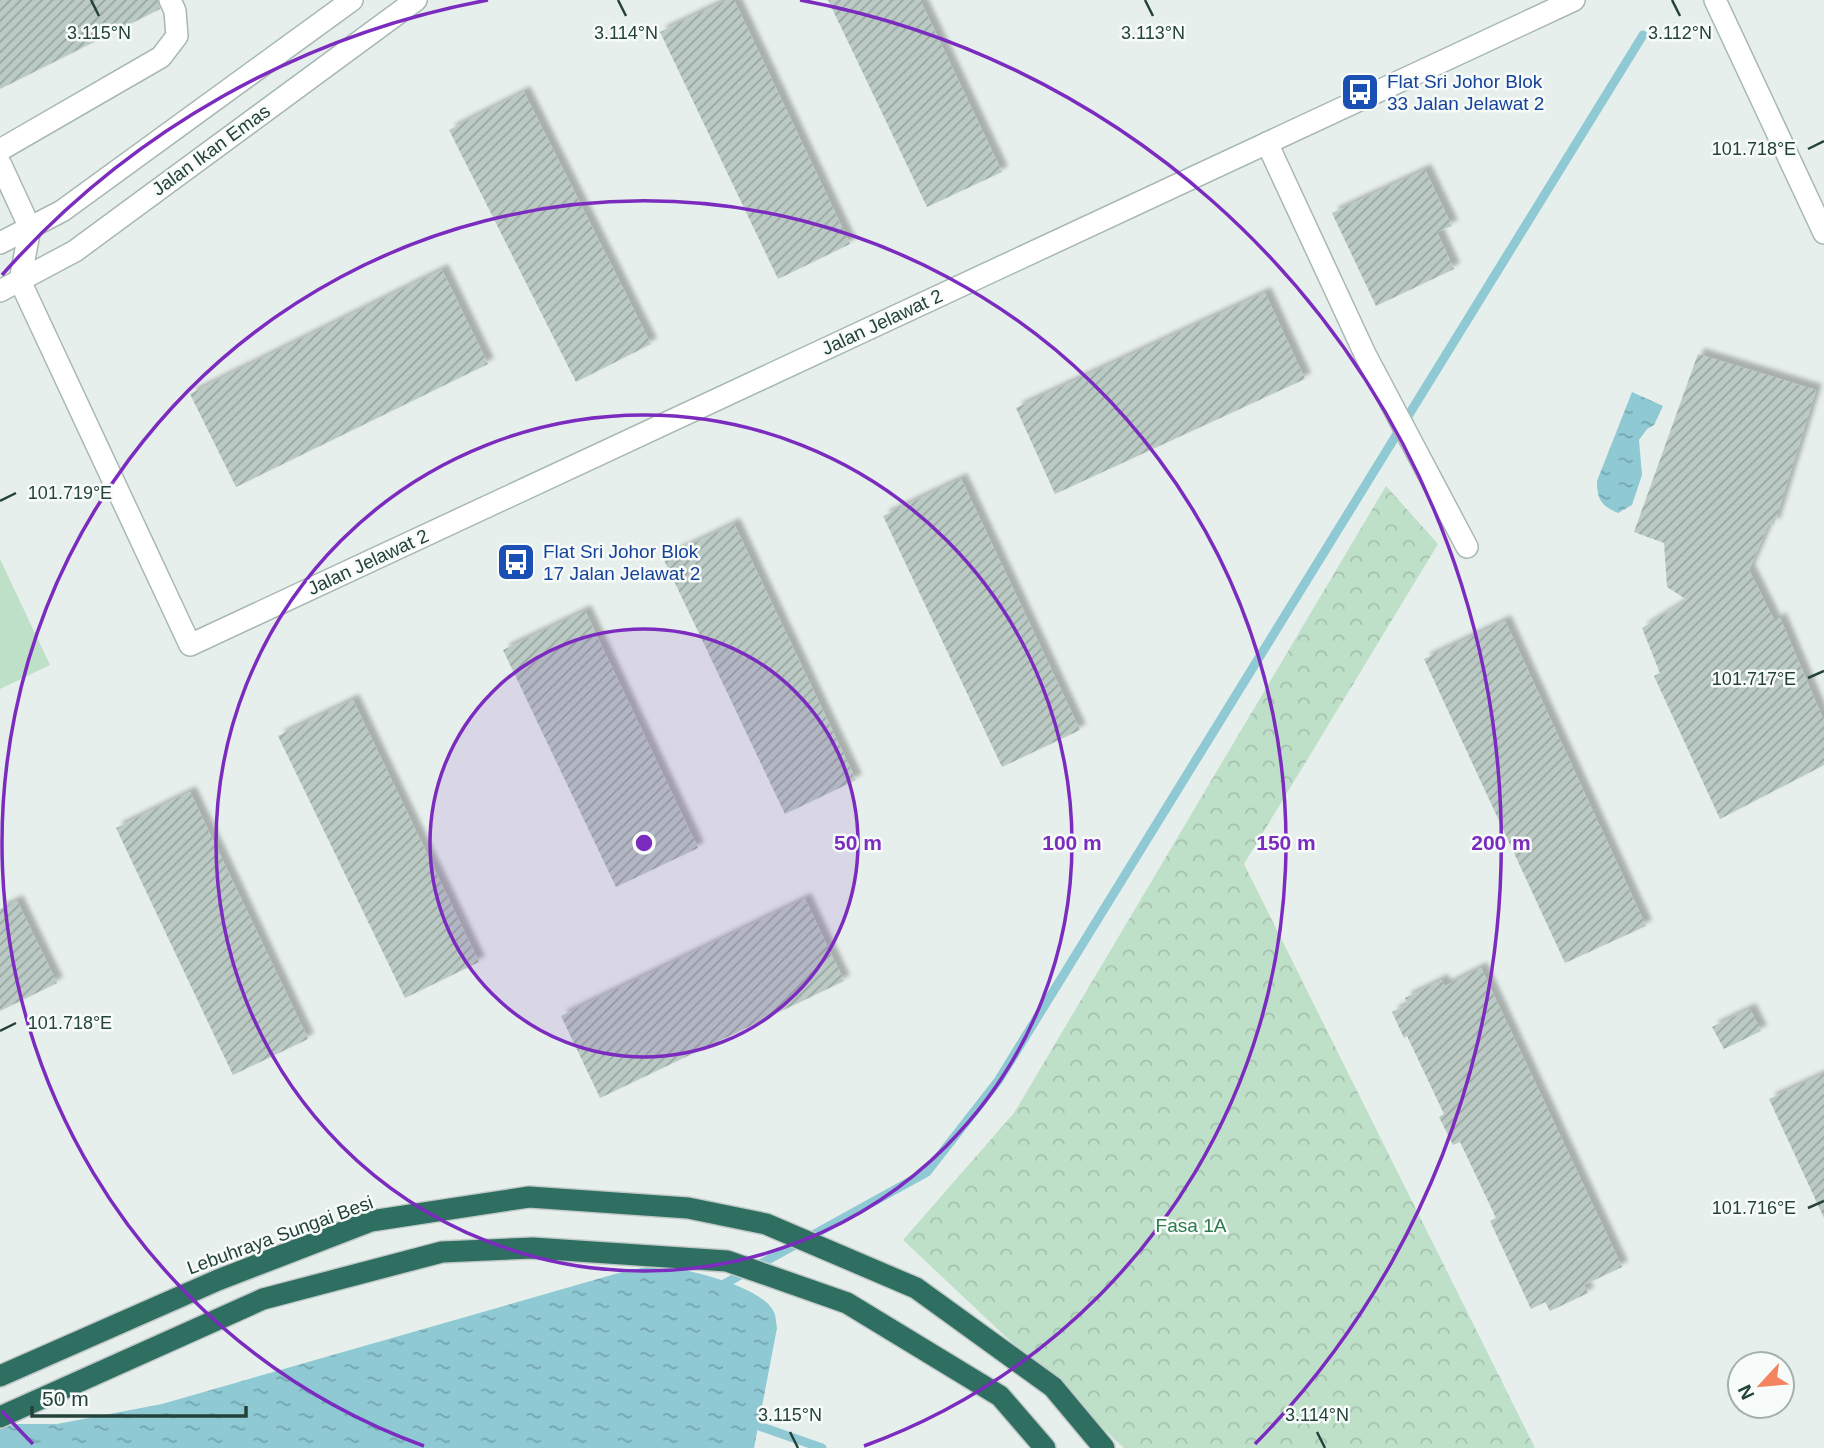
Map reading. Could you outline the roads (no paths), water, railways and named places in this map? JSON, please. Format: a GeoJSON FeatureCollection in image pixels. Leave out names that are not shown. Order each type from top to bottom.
{"type":"FeatureCollection","features":[{"type":"Feature","properties":{"kind":"highway","name":"Lebuhraya Sungai Besi"},"geometry":{"type":"LineString","coordinates":[[0,1376],[218,1280],[371,1221],[529,1197],[688,1208],[766,1224],[916,1288],[1053,1387],[1104,1448]]}},
{"type":"Feature","properties":{"kind":"highway"},"geometry":{"type":"LineString","coordinates":[[0,1417],[263,1298],[442,1252],[533,1248],[727,1261],[847,1303],[1000,1396],[1045,1448]]}},
{"type":"Feature","properties":{"kind":"street"},"geometry":{"type":"LineString","coordinates":[[0,150],[161,57],[177,36],[175,11],[170,0]]}},
{"type":"Feature","properties":{"kind":"street","name":"Jalan Ikan Emas"},"geometry":{"type":"LineString","coordinates":[[0,243],[62,211],[352,0]]}},
{"type":"Feature","properties":{"kind":"street","name":"Jalan Ikan Emas"},"geometry":{"type":"LineString","coordinates":[[0,291],[75,251],[416,0]]}},
{"type":"Feature","properties":{"kind":"street","name":"Jalan Jelawat 2"},"geometry":{"type":"LineString","coordinates":[[20,281],[191,645],[1574,0]]}},
{"type":"Feature","properties":{"kind":"street"},"geometry":{"type":"LineString","coordinates":[[1716,0],[1824,233]]}},
{"type":"Feature","properties":{"kind":"street"},"geometry":{"type":"LineString","coordinates":[[1267,143],[1365,354],[1468,547]]}},
{"type":"Feature","properties":{"kind":"street"},"geometry":{"type":"LineString","coordinates":[[0,163],[30,228],[20,281]]}},
{"type":"Feature","properties":{"kind":"water"},"geometry":{"type":"Polygon","coordinates":[[[1632,392],[1663,406],[1654,425],[1647,429],[1639,440],[1642,475],[1632,505],[1618,513],[1601,501],[1597,481],[1632,392]]]}},
{"type":"Feature","properties":{"kind":"water"},"geometry":{"type":"Polygon","coordinates":[[[657,1265],[685,1270],[739,1286],[766,1302],[774,1312],[777,1328],[754,1448],[0,1448],[0,1424],[57,1424],[162,1404],[622,1272],[657,1265]]]}},
{"type":"Feature","properties":{"kind":"waterway"},"geometry":{"type":"LineString","coordinates":[[723,1293],[726,1283],[927,1172],[998,1081],[1643,35]]}},
{"type":"Feature","properties":{"kind":"waterway"},"geometry":{"type":"LineString","coordinates":[[748,1422],[822,1448]]}},
{"type":"Feature","properties":{"kind":"place","name":"Flat Sri Johor Blok 33 Jalan Jelawat 2"},"geometry":{"type":"Point","coordinates":[1360,92]}},
{"type":"Feature","properties":{"kind":"place","name":"Flat Sri Johor Blok 17 Jalan Jelawat 2"},"geometry":{"type":"Point","coordinates":[516,562]}},
{"type":"Feature","properties":{"kind":"park label","name":"Fasa 1A"},"geometry":{"type":"Point","coordinates":[1191,1225]}}]}
